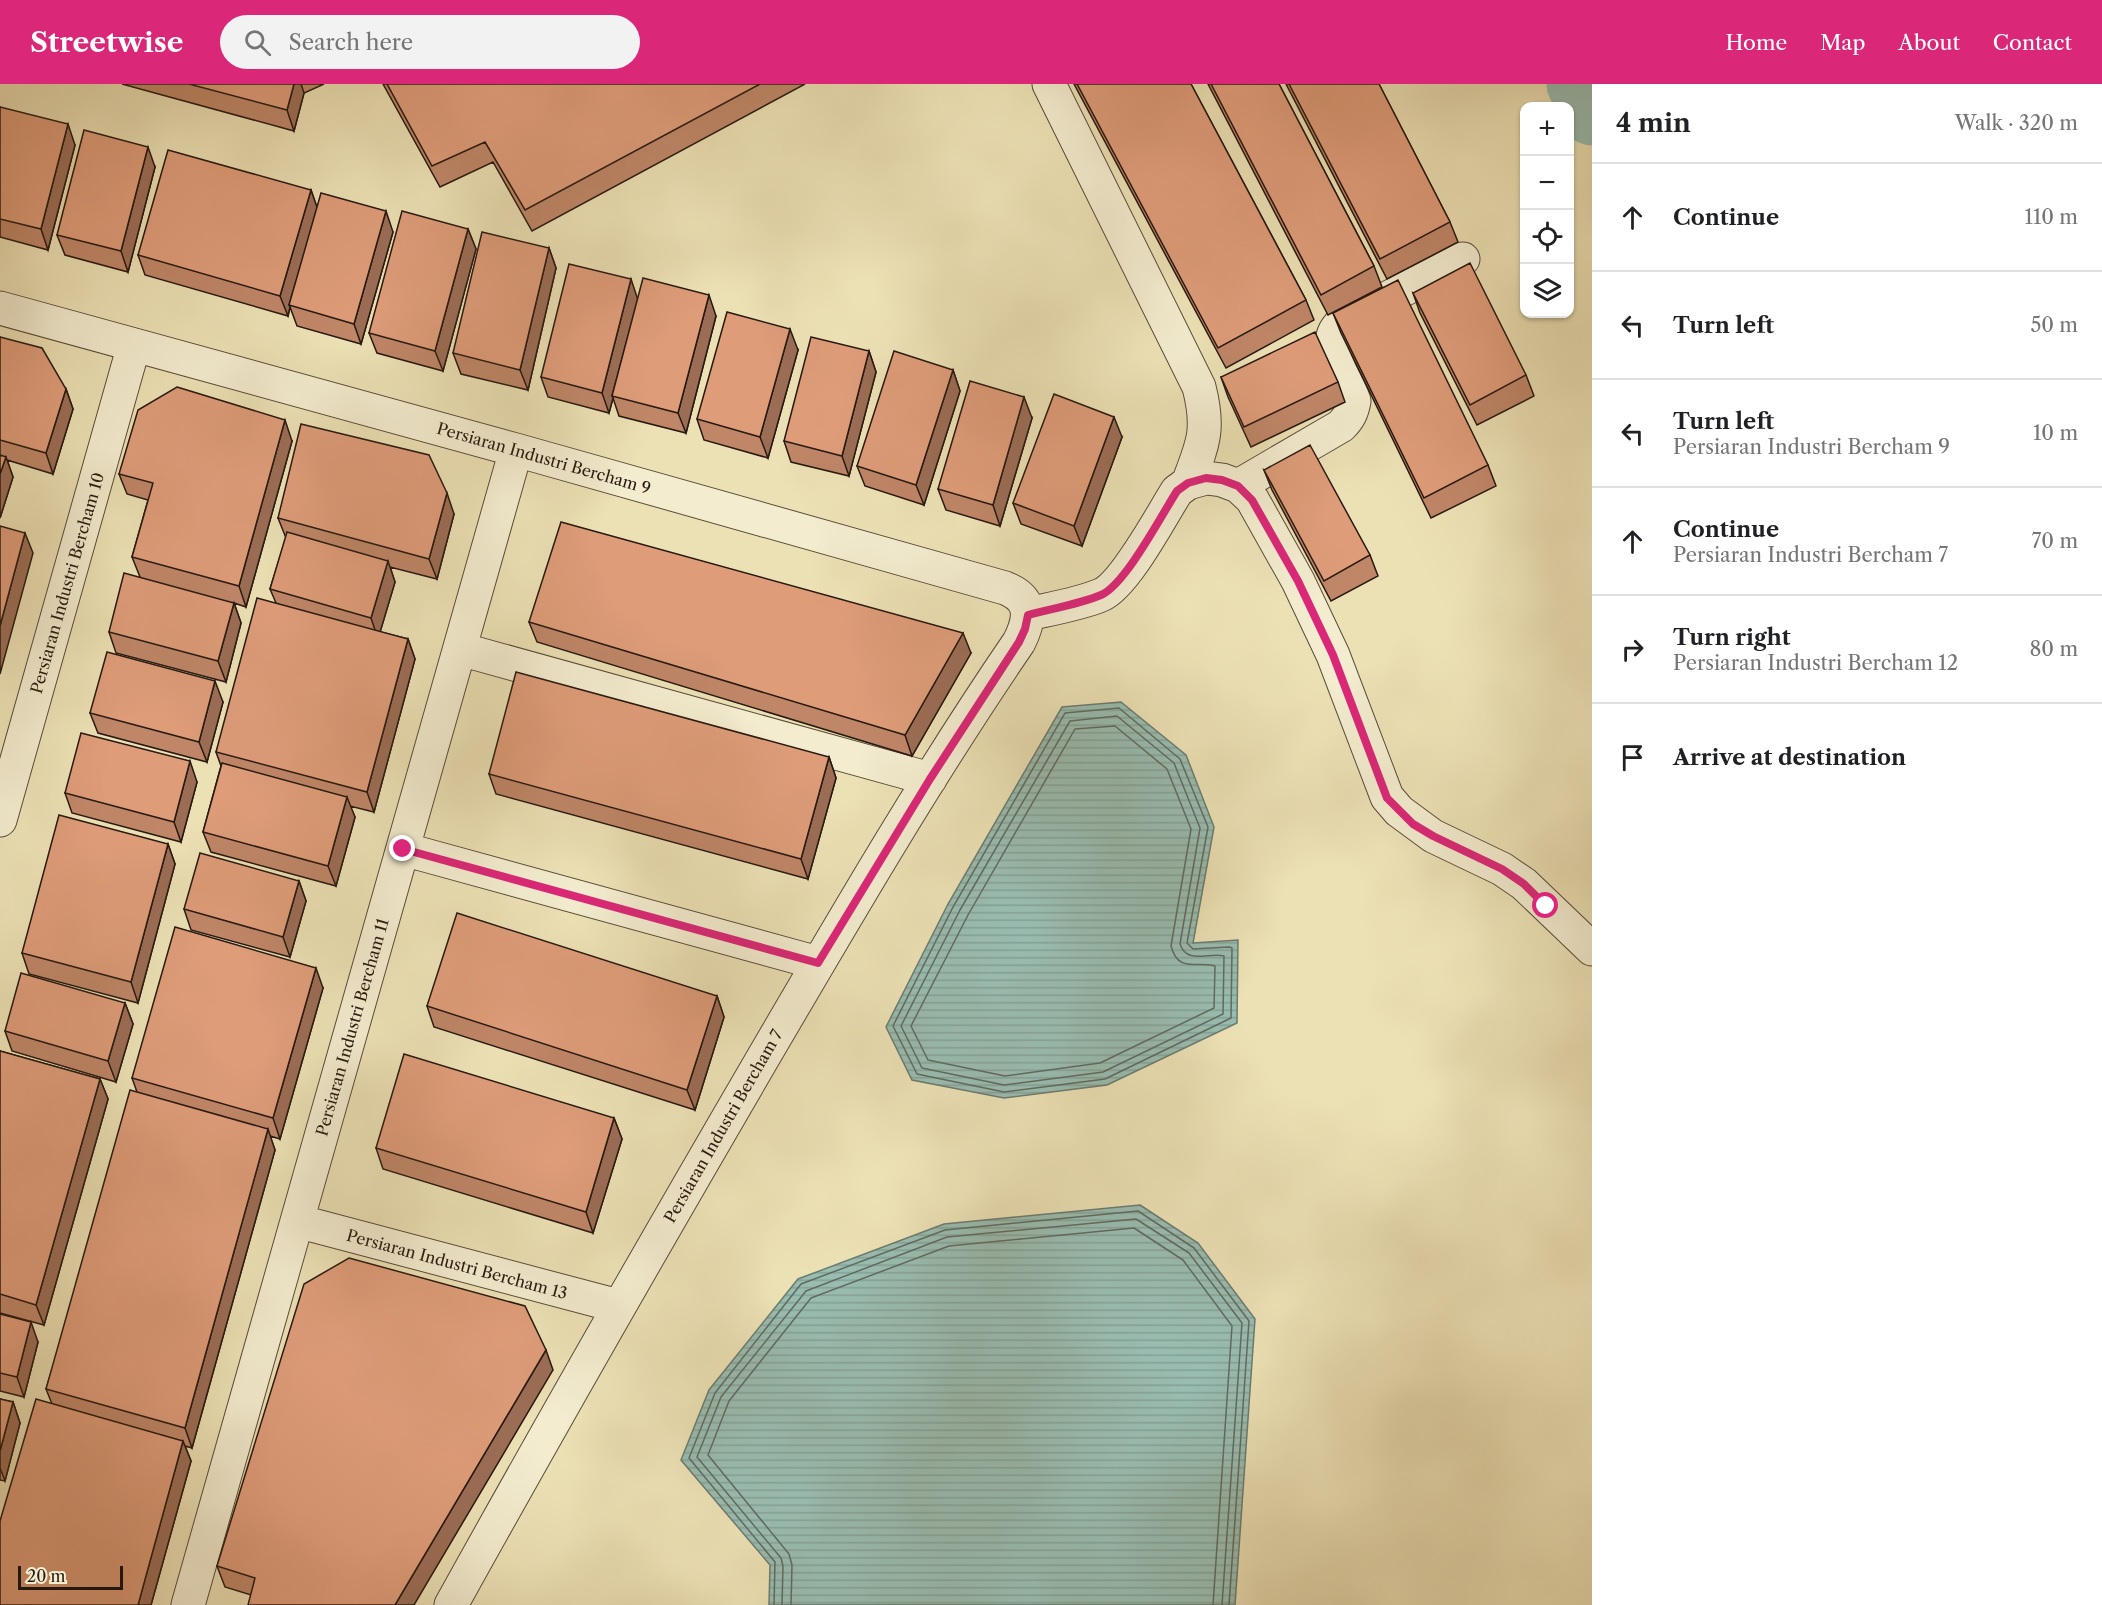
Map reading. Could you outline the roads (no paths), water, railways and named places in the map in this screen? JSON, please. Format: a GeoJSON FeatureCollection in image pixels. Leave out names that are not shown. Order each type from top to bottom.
{"type":"FeatureCollection","features":[{"type":"Feature","properties":{"kind":"street"},"geometry":{"type":"LineString","coordinates":[[1049,84],[1199,387],[1206,423],[1204,442],[1188,483]]}},
{"type":"Feature","properties":{"kind":"street"},"geometry":{"type":"LineString","coordinates":[[1238,486],[1341,426],[1348,419],[1354,401],[1331,345],[1332,335],[1337,326],[1463,259]]}},
{"type":"Feature","properties":{"kind":"street","name":"Persiaran Industri Bercham 9"},"geometry":{"type":"LineString","coordinates":[[0,308],[1005,588],[1017,593],[1025,602],[1028,615]]}},
{"type":"Feature","properties":{"kind":"street","name":"Persiaran Industri Bercham 10"},"geometry":{"type":"LineString","coordinates":[[0,820],[134,345]]}},
{"type":"Feature","properties":{"kind":"street","name":"Persiaran Industri Bercham 11"},"geometry":{"type":"LineString","coordinates":[[188,1605],[516,450]]}},
{"type":"Feature","properties":{"kind":"street"},"geometry":{"type":"LineString","coordinates":[[1028,615],[1101,595],[1113,588],[1177,491],[1188,483],[1206,478],[1222,480],[1238,486],[1252,500],[1298,581],[1333,655],[1387,798],[1413,824],[1502,869],[1524,884],[1592,949]]}},
{"type":"Feature","properties":{"kind":"street","name":"Persiaran Industri Bercham 7"},"geometry":{"type":"LineString","coordinates":[[451,1605],[618,1306],[818,963],[930,779],[1009,657],[1025,629],[1028,615]]}},
{"type":"Feature","properties":{"kind":"street"},"geometry":{"type":"LineString","coordinates":[[460,649],[930,779]]}},
{"type":"Feature","properties":{"kind":"street"},"geometry":{"type":"LineString","coordinates":[[403,849],[818,963]]}},
{"type":"Feature","properties":{"kind":"street","name":"Persiaran Industri Bercham 13"},"geometry":{"type":"LineString","coordinates":[[297,1221],[618,1306]]}},
{"type":"Feature","properties":{"kind":"water"},"geometry":{"type":"Polygon","coordinates":[[[1121,702],[1186,755],[1214,827],[1193,943],[1238,940],[1237,1023],[1107,1085],[1004,1098],[912,1080],[886,1027],[948,904],[1062,707],[1121,702]]]}},
{"type":"Feature","properties":{"kind":"water"},"geometry":{"type":"Polygon","coordinates":[[[1140,1205],[1198,1243],[1255,1319],[1235,1605],[769,1605],[770,1565],[681,1460],[709,1390],[798,1279],[944,1224],[1140,1205]]]}},
{"type":"Feature","properties":{"kind":"waterway"},"geometry":{"type":"LineString","coordinates":[[1578,84],[1592,114]]}}]}
